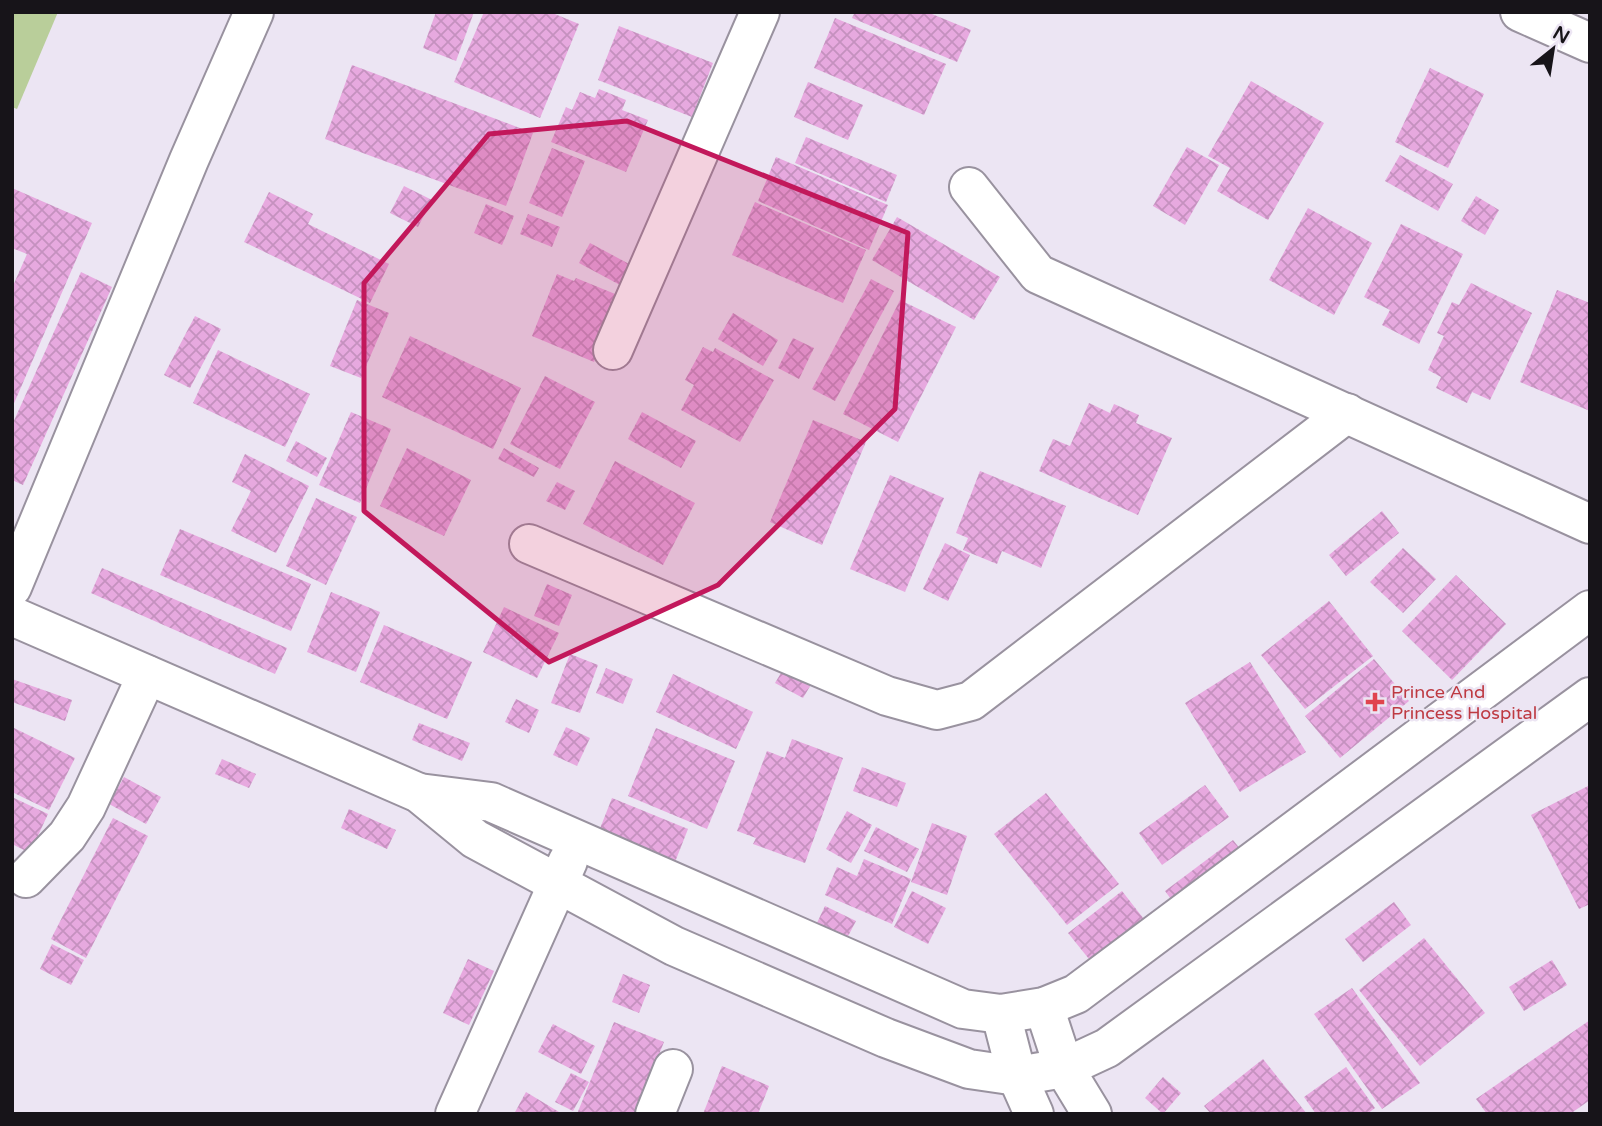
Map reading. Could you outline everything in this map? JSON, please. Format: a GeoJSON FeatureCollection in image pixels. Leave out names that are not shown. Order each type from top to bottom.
{"type":"FeatureCollection","features":[{"type":"Feature","properties":{"kind":"street"},"geometry":{"type":"LineString","coordinates":[[12,587],[184,172],[254,12]]}},
{"type":"Feature","properties":{"kind":"street"},"geometry":{"type":"LineString","coordinates":[[613,350],[760,12]]}},
{"type":"Feature","properties":{"kind":"street"},"geometry":{"type":"LineString","coordinates":[[1520,12],[1590,43]]}},
{"type":"Feature","properties":{"kind":"street"},"geometry":{"type":"LineString","coordinates":[[969,187],[1038,274],[1590,524]]}},
{"type":"Feature","properties":{"kind":"street"},"geometry":{"type":"LineString","coordinates":[[529,544],[887,696],[937,710],[971,701],[1347,413]]}},
{"type":"Feature","properties":{"kind":"street"},"geometry":{"type":"LineString","coordinates":[[419,793],[491,802],[910,988],[963,1009],[1001,1014],[1044,1007],[1076,994],[1590,610]]}},
{"type":"Feature","properties":{"kind":"street"},"geometry":{"type":"LineString","coordinates":[[12,615],[419,793],[475,839],[674,946],[886,1038],[969,1069],[1017,1076],[1064,1068],[1107,1048],[1590,697]]}},
{"type":"Feature","properties":{"kind":"street"},"geometry":{"type":"LineString","coordinates":[[26,878],[67,836],[86,807],[147,675]]}},
{"type":"Feature","properties":{"kind":"street"},"geometry":{"type":"LineString","coordinates":[[454,1114],[578,841]]}},
{"type":"Feature","properties":{"kind":"street"},"geometry":{"type":"LineString","coordinates":[[1044,1007],[1064,1068],[1092,1114]]}},
{"type":"Feature","properties":{"kind":"street"},"geometry":{"type":"LineString","coordinates":[[1001,1014],[1017,1076],[1034,1114]]}},
{"type":"Feature","properties":{"kind":"street"},"geometry":{"type":"LineString","coordinates":[[654,1114],[673,1069]]}},
{"type":"Feature","properties":{"kind":"highlighted area"},"geometry":{"type":"Polygon","coordinates":[[[627,121],[908,233],[895,409],[718,585],[549,662],[364,511],[364,283],[489,134],[627,121]]]}},
{"type":"Feature","properties":{"kind":"green space"},"geometry":{"type":"Polygon","coordinates":[[[12,12],[58,12],[17,109],[12,107],[12,12]]]}},
{"type":"Feature","properties":{"kind":"building"},"geometry":{"type":"Polygon","coordinates":[[[436,12],[474,12],[456,61],[423,48],[436,12]]]}},
{"type":"Feature","properties":{"kind":"building"},"geometry":{"type":"Polygon","coordinates":[[[484,12],[550,12],[579,24],[540,118],[454,82],[484,12]]]}},
{"type":"Feature","properties":{"kind":"building"},"geometry":{"type":"Polygon","coordinates":[[[855,12],[927,12],[971,30],[957,62],[852,18],[855,12]]]}},
{"type":"Feature","properties":{"kind":"building"},"geometry":{"type":"Polygon","coordinates":[[[835,18],[946,64],[924,115],[814,68],[835,18]]]}},
{"type":"Feature","properties":{"kind":"building"},"geometry":{"type":"Polygon","coordinates":[[[619,26],[713,63],[692,117],[598,80],[619,26]]]}},
{"type":"Feature","properties":{"kind":"building"},"geometry":{"type":"Polygon","coordinates":[[[352,65],[533,133],[506,206],[325,139],[352,65]]]}},
{"type":"Feature","properties":{"kind":"building"},"geometry":{"type":"Polygon","coordinates":[[[1430,68],[1484,94],[1448,168],[1395,142],[1430,68]]]}},
{"type":"Feature","properties":{"kind":"building"},"geometry":{"type":"Polygon","coordinates":[[[1251,81],[1324,123],[1268,220],[1217,191],[1230,168],[1208,156],[1251,81]]]}},
{"type":"Feature","properties":{"kind":"building"},"geometry":{"type":"Polygon","coordinates":[[[808,82],[863,105],[848,140],[794,117],[808,82]]]}},
{"type":"Feature","properties":{"kind":"building"},"geometry":{"type":"Polygon","coordinates":[[[599,89],[626,100],[622,110],[648,120],[626,172],[551,142],[566,107],[572,110],[580,92],[595,98],[599,89]]]}},
{"type":"Feature","properties":{"kind":"building"},"geometry":{"type":"Polygon","coordinates":[[[806,137],[897,175],[886,202],[795,163],[806,137]]]}},
{"type":"Feature","properties":{"kind":"building"},"geometry":{"type":"Polygon","coordinates":[[[1187,147],[1219,165],[1185,225],[1153,206],[1187,147]]]}},
{"type":"Feature","properties":{"kind":"building"},"geometry":{"type":"Polygon","coordinates":[[[552,148],[585,161],[562,217],[529,203],[552,148]]]}},
{"type":"Feature","properties":{"kind":"building"},"geometry":{"type":"Polygon","coordinates":[[[1400,155],[1453,184],[1438,211],[1385,181],[1400,155]]]}},
{"type":"Feature","properties":{"kind":"building"},"geometry":{"type":"Polygon","coordinates":[[[776,157],[888,205],[869,250],[758,201],[776,157]]]}},
{"type":"Feature","properties":{"kind":"building"},"geometry":{"type":"Polygon","coordinates":[[[404,186],[432,200],[418,227],[390,213],[404,186]]]}},
{"type":"Feature","properties":{"kind":"building"},"geometry":{"type":"Polygon","coordinates":[[[12,188],[92,223],[12,408],[12,288],[27,254],[12,248],[12,188]]]}},
{"type":"Feature","properties":{"kind":"building"},"geometry":{"type":"Polygon","coordinates":[[[269,192],[313,214],[308,224],[389,264],[370,303],[244,242],[269,192]]]}},
{"type":"Feature","properties":{"kind":"building"},"geometry":{"type":"Polygon","coordinates":[[[1476,196],[1499,210],[1485,235],[1461,221],[1476,196]]]}},
{"type":"Feature","properties":{"kind":"building"},"geometry":{"type":"Polygon","coordinates":[[[755,202],[866,250],[843,303],[732,255],[755,202]]]}},
{"type":"Feature","properties":{"kind":"building"},"geometry":{"type":"Polygon","coordinates":[[[486,204],[514,216],[502,245],[474,233],[486,204]]]}},
{"type":"Feature","properties":{"kind":"building"},"geometry":{"type":"Polygon","coordinates":[[[1308,208],[1372,243],[1334,315],[1269,280],[1308,208]]]}},
{"type":"Feature","properties":{"kind":"building"},"geometry":{"type":"Polygon","coordinates":[[[528,214],[560,227],[552,247],[520,234],[528,214]]]}},
{"type":"Feature","properties":{"kind":"building"},"geometry":{"type":"Polygon","coordinates":[[[897,217],[1000,277],[974,320],[872,260],[897,217]]]}},
{"type":"Feature","properties":{"kind":"building"},"geometry":{"type":"Polygon","coordinates":[[[1401,224],[1463,254],[1419,344],[1382,325],[1390,310],[1364,297],[1401,224]]]}},
{"type":"Feature","properties":{"kind":"building"},"geometry":{"type":"Polygon","coordinates":[[[590,243],[644,272],[633,292],[579,263],[590,243]]]}},
{"type":"Feature","properties":{"kind":"building"},"geometry":{"type":"Polygon","coordinates":[[[81,272],[112,287],[23,485],[12,480],[12,425],[81,272]]]}},
{"type":"Feature","properties":{"kind":"building"},"geometry":{"type":"Polygon","coordinates":[[[557,274],[574,281],[576,278],[620,296],[594,362],[532,336],[557,274]]]}},
{"type":"Feature","properties":{"kind":"building"},"geometry":{"type":"Polygon","coordinates":[[[871,279],[894,291],[835,401],[812,389],[871,279]]]}},
{"type":"Feature","properties":{"kind":"building"},"geometry":{"type":"Polygon","coordinates":[[[1471,283],[1532,313],[1490,400],[1472,392],[1467,403],[1436,388],[1441,377],[1428,370],[1444,336],[1437,333],[1452,302],[1459,305],[1471,283]]]}},
{"type":"Feature","properties":{"kind":"building"},"geometry":{"type":"Polygon","coordinates":[[[1557,290],[1590,303],[1590,411],[1520,382],[1557,290]]]}},
{"type":"Feature","properties":{"kind":"building"},"geometry":{"type":"Polygon","coordinates":[[[357,300],[389,313],[361,378],[330,366],[357,300]]]}},
{"type":"Feature","properties":{"kind":"building"},"geometry":{"type":"Polygon","coordinates":[[[900,300],[956,327],[898,442],[843,414],[900,300]]]}},
{"type":"Feature","properties":{"kind":"building"},"geometry":{"type":"Polygon","coordinates":[[[733,313],[778,340],[763,366],[718,339],[733,313]]]}},
{"type":"Feature","properties":{"kind":"building"},"geometry":{"type":"Polygon","coordinates":[[[195,316],[221,329],[190,388],[164,375],[195,316]]]}},
{"type":"Feature","properties":{"kind":"building"},"geometry":{"type":"Polygon","coordinates":[[[410,336],[521,388],[493,449],[382,397],[410,336]]]}},
{"type":"Feature","properties":{"kind":"building"},"geometry":{"type":"Polygon","coordinates":[[[793,338],[814,348],[799,379],[778,368],[793,338]]]}},
{"type":"Feature","properties":{"kind":"building"},"geometry":{"type":"Polygon","coordinates":[[[703,347],[713,352],[715,348],[774,380],[740,442],[681,410],[694,385],[685,380],[703,347]]]}},
{"type":"Feature","properties":{"kind":"building"},"geometry":{"type":"Polygon","coordinates":[[[218,350],[310,394],[285,447],[193,403],[218,350]]]}},
{"type":"Feature","properties":{"kind":"building"},"geometry":{"type":"Polygon","coordinates":[[[545,376],[595,402],[560,469],[510,444],[545,376]]]}},
{"type":"Feature","properties":{"kind":"building"},"geometry":{"type":"Polygon","coordinates":[[[1089,403],[1110,413],[1114,404],[1139,415],[1136,423],[1172,438],[1138,515],[1039,471],[1053,439],[1070,446],[1089,403]]]}},
{"type":"Feature","properties":{"kind":"building"},"geometry":{"type":"Polygon","coordinates":[[[351,412],[391,429],[360,503],[319,485],[351,412]]]}},
{"type":"Feature","properties":{"kind":"building"},"geometry":{"type":"Polygon","coordinates":[[[642,412],[696,441],[681,468],[628,439],[642,412]]]}},
{"type":"Feature","properties":{"kind":"building"},"geometry":{"type":"Polygon","coordinates":[[[813,420],[866,442],[822,545],[770,522],[813,420]]]}},
{"type":"Feature","properties":{"kind":"building"},"geometry":{"type":"Polygon","coordinates":[[[296,441],[327,458],[317,477],[286,461],[296,441]]]}},
{"type":"Feature","properties":{"kind":"building"},"geometry":{"type":"Polygon","coordinates":[[[407,448],[471,480],[444,536],[380,506],[407,448]]]}},
{"type":"Feature","properties":{"kind":"building"},"geometry":{"type":"Polygon","coordinates":[[[504,448],[539,468],[534,477],[498,459],[504,448]]]}},
{"type":"Feature","properties":{"kind":"building"},"geometry":{"type":"Polygon","coordinates":[[[245,454],[309,486],[276,553],[231,531],[251,491],[232,482],[245,454]]]}},
{"type":"Feature","properties":{"kind":"building"},"geometry":{"type":"Polygon","coordinates":[[[615,461],[695,503],[663,565],[583,524],[615,461]]]}},
{"type":"Feature","properties":{"kind":"building"},"geometry":{"type":"Polygon","coordinates":[[[980,471],[1066,506],[1041,568],[1002,551],[997,564],[963,550],[968,538],[956,533],[980,471]]]}},
{"type":"Feature","properties":{"kind":"building"},"geometry":{"type":"Polygon","coordinates":[[[890,475],[944,498],[905,592],[850,569],[890,475]]]}},
{"type":"Feature","properties":{"kind":"building"},"geometry":{"type":"Polygon","coordinates":[[[557,482],[575,491],[565,510],[546,501],[557,482]]]}},
{"type":"Feature","properties":{"kind":"building"},"geometry":{"type":"Polygon","coordinates":[[[316,498],[357,517],[326,585],[286,566],[316,498]]]}},
{"type":"Feature","properties":{"kind":"building"},"geometry":{"type":"Polygon","coordinates":[[[1382,511],[1399,533],[1346,576],[1329,555],[1382,511]]]}},
{"type":"Feature","properties":{"kind":"building"},"geometry":{"type":"Polygon","coordinates":[[[180,529],[311,584],[291,631],[160,575],[180,529]]]}},
{"type":"Feature","properties":{"kind":"building"},"geometry":{"type":"Polygon","coordinates":[[[945,543],[970,555],[948,601],[923,589],[945,543]]]}},
{"type":"Feature","properties":{"kind":"building"},"geometry":{"type":"Polygon","coordinates":[[[1403,548],[1436,579],[1403,613],[1370,582],[1403,548]]]}},
{"type":"Feature","properties":{"kind":"building"},"geometry":{"type":"Polygon","coordinates":[[[102,568],[287,648],[275,674],[91,593],[102,568]]]}},
{"type":"Feature","properties":{"kind":"building"},"geometry":{"type":"Polygon","coordinates":[[[1456,575],[1506,624],[1452,680],[1402,631],[1456,575]]]}},
{"type":"Feature","properties":{"kind":"building"},"geometry":{"type":"Polygon","coordinates":[[[547,584],[572,595],[559,626],[534,616],[547,584]]]}},
{"type":"Feature","properties":{"kind":"building"},"geometry":{"type":"Polygon","coordinates":[[[331,592],[380,612],[356,672],[307,652],[331,592]]]}},
{"type":"Feature","properties":{"kind":"building"},"geometry":{"type":"Polygon","coordinates":[[[1329,601],[1373,656],[1305,709],[1261,655],[1329,601]]]}},
{"type":"Feature","properties":{"kind":"building"},"geometry":{"type":"Polygon","coordinates":[[[504,607],[559,633],[537,678],[483,652],[504,607]]]}},
{"type":"Feature","properties":{"kind":"building"},"geometry":{"type":"Polygon","coordinates":[[[384,625],[472,662],[447,719],[360,682],[384,625]]]}},
{"type":"Feature","properties":{"kind":"building"},"geometry":{"type":"Polygon","coordinates":[[[570,654],[598,665],[580,713],[551,703],[570,654]]]}},
{"type":"Feature","properties":{"kind":"building"},"geometry":{"type":"Polygon","coordinates":[[[1374,659],[1409,701],[1340,758],[1305,716],[1374,659]]]}},
{"type":"Feature","properties":{"kind":"building"},"geometry":{"type":"Polygon","coordinates":[[[1250,662],[1306,752],[1240,792],[1185,703],[1250,662]]]}},
{"type":"Feature","properties":{"kind":"building"},"geometry":{"type":"Polygon","coordinates":[[[606,668],[633,679],[623,704],[596,693],[606,668]]]}},
{"type":"Feature","properties":{"kind":"building"},"geometry":{"type":"Polygon","coordinates":[[[784,668],[812,683],[803,698],[775,683],[784,668]]]}},
{"type":"Feature","properties":{"kind":"building"},"geometry":{"type":"Polygon","coordinates":[[[673,674],[753,712],[736,749],[656,712],[673,674]]]}},
{"type":"Feature","properties":{"kind":"building"},"geometry":{"type":"Polygon","coordinates":[[[12,679],[72,700],[65,721],[12,702],[12,679]]]}},
{"type":"Feature","properties":{"kind":"building"},"geometry":{"type":"Polygon","coordinates":[[[516,699],[539,710],[529,733],[505,722],[516,699]]]}},
{"type":"Feature","properties":{"kind":"building"},"geometry":{"type":"Polygon","coordinates":[[[419,723],[470,743],[462,761],[412,740],[419,723]]]}},
{"type":"Feature","properties":{"kind":"building"},"geometry":{"type":"Polygon","coordinates":[[[12,727],[75,758],[49,810],[12,792],[12,727]]]}},
{"type":"Feature","properties":{"kind":"building"},"geometry":{"type":"Polygon","coordinates":[[[566,727],[590,738],[577,766],[553,755],[566,727]]]}},
{"type":"Feature","properties":{"kind":"building"},"geometry":{"type":"Polygon","coordinates":[[[656,728],[735,761],[707,829],[628,796],[656,728]]]}},
{"type":"Feature","properties":{"kind":"building"},"geometry":{"type":"Polygon","coordinates":[[[792,739],[843,758],[805,863],[753,844],[756,838],[737,831],[767,751],[785,758],[792,739]]]}},
{"type":"Feature","properties":{"kind":"building"},"geometry":{"type":"Polygon","coordinates":[[[222,759],[256,774],[249,788],[215,774],[222,759]]]}},
{"type":"Feature","properties":{"kind":"building"},"geometry":{"type":"Polygon","coordinates":[[[862,767],[906,783],[897,807],[853,791],[862,767]]]}},
{"type":"Feature","properties":{"kind":"building"},"geometry":{"type":"Polygon","coordinates":[[[124,777],[161,797],[146,824],[109,804],[124,777]]]}},
{"type":"Feature","properties":{"kind":"building"},"geometry":{"type":"Polygon","coordinates":[[[1205,785],[1229,817],[1162,865],[1139,833],[1205,785]]]}},
{"type":"Feature","properties":{"kind":"building"},"geometry":{"type":"Polygon","coordinates":[[[1588,786],[1590,904],[1579,909],[1531,815],[1588,786]]]}},
{"type":"Feature","properties":{"kind":"building"},"geometry":{"type":"Polygon","coordinates":[[[1046,793],[1119,884],[1067,925],[994,834],[1046,793]]]}},
{"type":"Feature","properties":{"kind":"building"},"geometry":{"type":"Polygon","coordinates":[[[12,797],[48,814],[30,853],[12,844],[12,797]]]}},
{"type":"Feature","properties":{"kind":"building"},"geometry":{"type":"Polygon","coordinates":[[[612,798],[688,829],[675,862],[599,831],[612,798]]]}},
{"type":"Feature","properties":{"kind":"building"},"geometry":{"type":"Polygon","coordinates":[[[349,809],[396,830],[387,849],[341,828],[349,809]]]}},
{"type":"Feature","properties":{"kind":"building"},"geometry":{"type":"Polygon","coordinates":[[[847,811],[872,825],[851,863],[826,849],[847,811]]]}},
{"type":"Feature","properties":{"kind":"building"},"geometry":{"type":"Polygon","coordinates":[[[113,818],[148,836],[86,958],[51,939],[113,818]]]}},
{"type":"Feature","properties":{"kind":"building"},"geometry":{"type":"Polygon","coordinates":[[[932,823],[967,836],[947,895],[911,882],[932,823]]]}},
{"type":"Feature","properties":{"kind":"building"},"geometry":{"type":"Polygon","coordinates":[[[876,827],[919,849],[907,872],[864,851],[876,827]]]}},
{"type":"Feature","properties":{"kind":"building"},"geometry":{"type":"Polygon","coordinates":[[[1233,840],[1245,855],[1176,906],[1165,891],[1233,840]]]}},
{"type":"Feature","properties":{"kind":"building"},"geometry":{"type":"Polygon","coordinates":[[[864,859],[911,879],[892,924],[825,895],[837,867],[857,876],[864,859]]]}},
{"type":"Feature","properties":{"kind":"building"},"geometry":{"type":"Polygon","coordinates":[[[912,891],[946,908],[928,944],[894,927],[912,891]]]}},
{"type":"Feature","properties":{"kind":"building"},"geometry":{"type":"Polygon","coordinates":[[[1122,891],[1147,923],[1093,964],[1068,933],[1122,891]]]}},
{"type":"Feature","properties":{"kind":"building"},"geometry":{"type":"Polygon","coordinates":[[[1394,902],[1411,925],[1363,962],[1345,939],[1394,902]]]}},
{"type":"Feature","properties":{"kind":"building"},"geometry":{"type":"Polygon","coordinates":[[[825,906],[856,921],[845,942],[815,927],[825,906]]]}},
{"type":"Feature","properties":{"kind":"building"},"geometry":{"type":"Polygon","coordinates":[[[1424,938],[1485,1013],[1420,1066],[1359,990],[1424,938]]]}},
{"type":"Feature","properties":{"kind":"building"},"geometry":{"type":"Polygon","coordinates":[[[52,944],[84,960],[71,985],[40,969],[52,944]]]}},
{"type":"Feature","properties":{"kind":"building"},"geometry":{"type":"Polygon","coordinates":[[[468,959],[494,971],[469,1025],[443,1013],[468,959]]]}},
{"type":"Feature","properties":{"kind":"building"},"geometry":{"type":"Polygon","coordinates":[[[1552,960],[1567,985],[1524,1011],[1509,987],[1552,960]]]}},
{"type":"Feature","properties":{"kind":"building"},"geometry":{"type":"Polygon","coordinates":[[[623,974],[650,985],[639,1013],[612,1002],[623,974]]]}},
{"type":"Feature","properties":{"kind":"building"},"geometry":{"type":"Polygon","coordinates":[[[1352,988],[1420,1083],[1382,1109],[1314,1014],[1352,988]]]}},
{"type":"Feature","properties":{"kind":"building"},"geometry":{"type":"Polygon","coordinates":[[[1590,1020],[1590,1100],[1570,1114],[1487,1114],[1476,1099],[1590,1020]]]}},
{"type":"Feature","properties":{"kind":"building"},"geometry":{"type":"Polygon","coordinates":[[[614,1022],[664,1042],[635,1114],[577,1114],[614,1022]]]}},
{"type":"Feature","properties":{"kind":"building"},"geometry":{"type":"Polygon","coordinates":[[[553,1024],[595,1046],[581,1074],[538,1052],[553,1024]]]}},
{"type":"Feature","properties":{"kind":"building"},"geometry":{"type":"Polygon","coordinates":[[[1263,1059],[1307,1114],[1211,1114],[1204,1106],[1263,1059]]]}},
{"type":"Feature","properties":{"kind":"building"},"geometry":{"type":"Polygon","coordinates":[[[722,1066],[769,1086],[758,1114],[703,1114],[722,1066]]]}},
{"type":"Feature","properties":{"kind":"building"},"geometry":{"type":"Polygon","coordinates":[[[1346,1067],[1375,1108],[1367,1114],[1316,1114],[1304,1097],[1346,1067]]]}},
{"type":"Feature","properties":{"kind":"building"},"geometry":{"type":"Polygon","coordinates":[[[571,1073],[589,1082],[573,1111],[555,1102],[571,1073]]]}},
{"type":"Feature","properties":{"kind":"building"},"geometry":{"type":"Polygon","coordinates":[[[1163,1077],[1181,1093],[1163,1114],[1145,1098],[1163,1077]]]}},
{"type":"Feature","properties":{"kind":"building"},"geometry":{"type":"Polygon","coordinates":[[[526,1092],[559,1112],[558,1114],[514,1114],[526,1092]]]}},
{"type":"Feature","properties":{"kind":"place","name":"Prince And Princess Hospital"},"geometry":{"type":"Point","coordinates":[1375,702]}}]}
